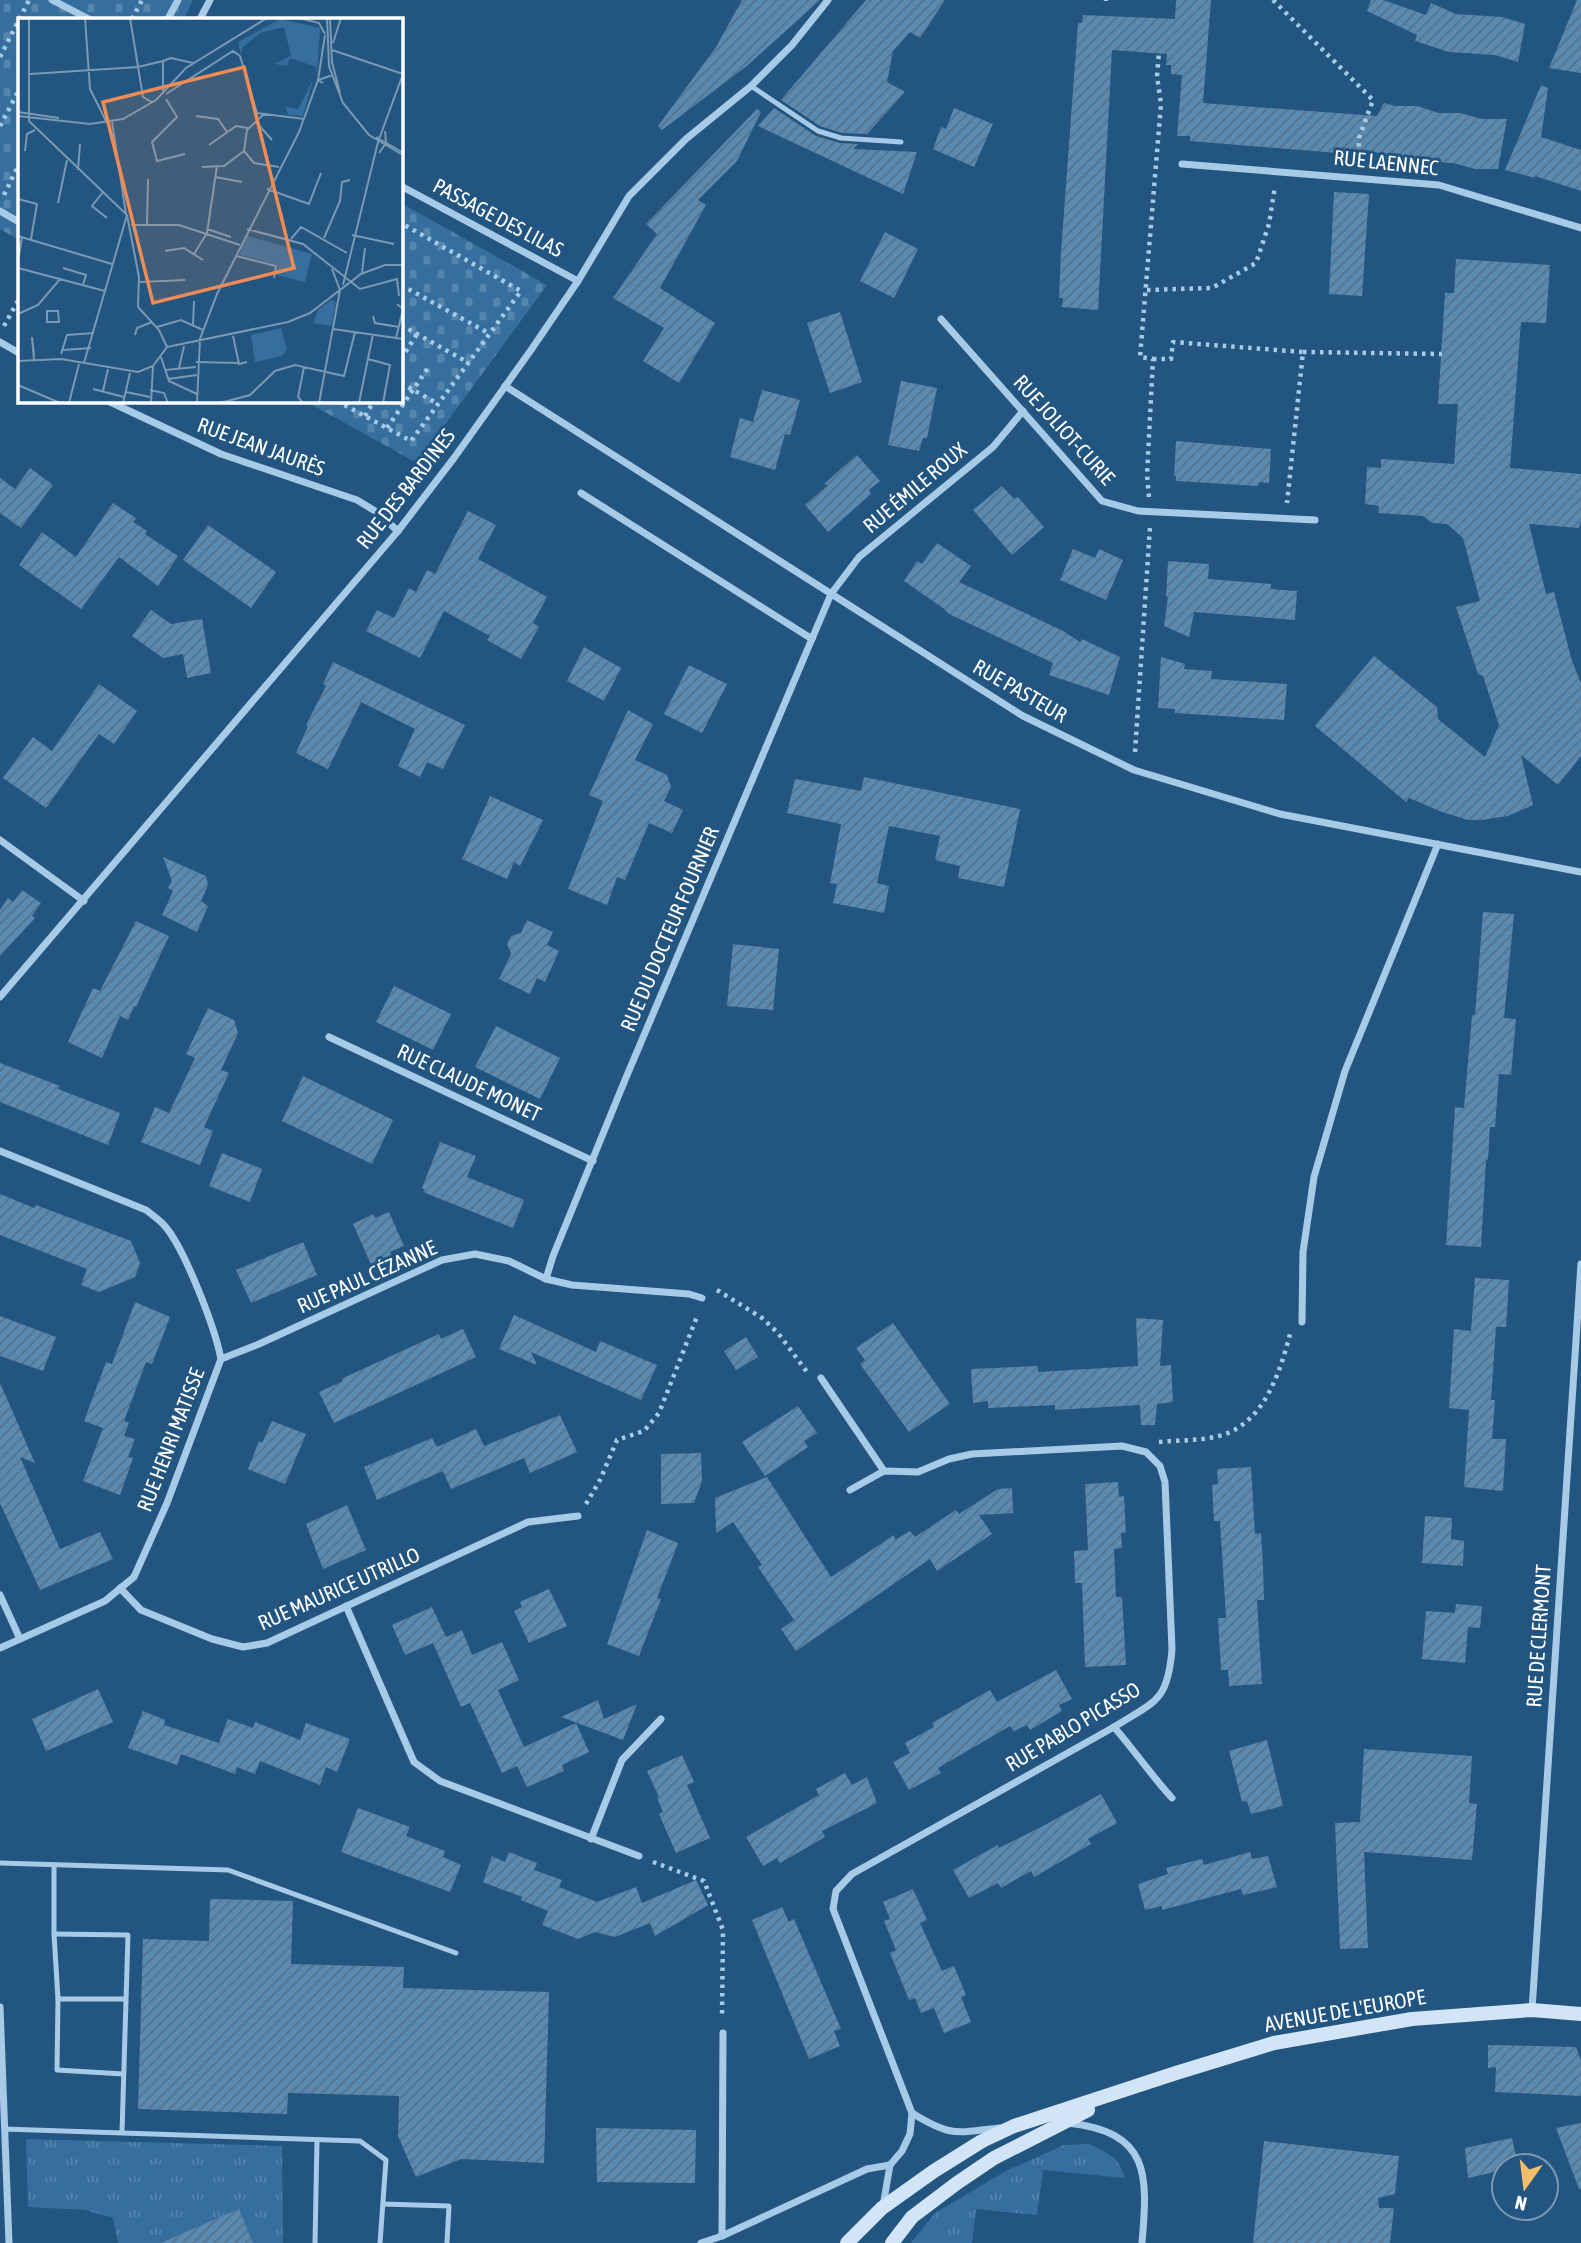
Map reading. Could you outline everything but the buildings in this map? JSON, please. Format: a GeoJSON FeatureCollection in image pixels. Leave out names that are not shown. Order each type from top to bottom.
{"type":"FeatureCollection","features":[{"type":"Feature","properties":{"kind":"main road","name":"AVENUE DE L'EUROPE"},"geometry":{"type":"LineString","coordinates":[[847,2243],[883,2208],[982,2141],[1014,2126],[1176,2073],[1274,2043],[1412,2019],[1532,2010],[1581,2014]]}},
{"type":"Feature","properties":{"kind":"main road","name":"AVENUE DE L'EUROPE"},"geometry":{"type":"LineString","coordinates":[[892,2243],[912,2217],[994,2158],[1124,2092]]}},
{"type":"Feature","properties":{"kind":"street"},"geometry":{"type":"LineString","coordinates":[[52,0],[87,18]]}},
{"type":"Feature","properties":{"kind":"street"},"geometry":{"type":"LineString","coordinates":[[169,18],[178,0]]}},
{"type":"Feature","properties":{"kind":"street"},"geometry":{"type":"LineString","coordinates":[[201,18],[210,0]]}},
{"type":"Feature","properties":{"kind":"street","name":"RUE DES BARDINES"},"geometry":{"type":"LineString","coordinates":[[0,997],[398,531],[454,458],[578,281],[629,197],[686,139],[751,86],[793,45],[828,0]]}},
{"type":"Feature","properties":{"kind":"street","name":"RUE LAENNEC"},"geometry":{"type":"LineString","coordinates":[[1182,164],[1438,184],[1581,228]]}},
{"type":"Feature","properties":{"kind":"street","name":"PASSAGE DES LILAS"},"geometry":{"type":"LineString","coordinates":[[402,187],[578,281]]}},
{"type":"Feature","properties":{"kind":"street"},"geometry":{"type":"LineString","coordinates":[[0,211],[18,221]]}},
{"type":"Feature","properties":{"kind":"street","name":"RUE JOLIOT-CURIE"},"geometry":{"type":"LineString","coordinates":[[941,319],[1102,500],[1138,511],[1315,520]]}},
{"type":"Feature","properties":{"kind":"street"},"geometry":{"type":"LineString","coordinates":[[0,342],[18,352]]}},
{"type":"Feature","properties":{"kind":"street","name":"RUE PASTEUR"},"geometry":{"type":"LineString","coordinates":[[505,386],[1023,716],[1134,770],[1280,814],[1581,872]]}},
{"type":"Feature","properties":{"kind":"street","name":"RUE JEAN JAURÈS"},"geometry":{"type":"LineString","coordinates":[[110,402],[221,454],[357,500],[398,531]]}},
{"type":"Feature","properties":{"kind":"street","name":"RUE ÉMILE ROUX"},"geometry":{"type":"LineString","coordinates":[[831,594],[859,557],[993,447],[1023,411]]}},
{"type":"Feature","properties":{"kind":"street"},"geometry":{"type":"LineString","coordinates":[[581,493],[812,639]]}},
{"type":"Feature","properties":{"kind":"street","name":"RUE DU DOCTEUR FOURNIER"},"geometry":{"type":"LineString","coordinates":[[546,1279],[625,1080],[831,594]]}},
{"type":"Feature","properties":{"kind":"street"},"geometry":{"type":"LineString","coordinates":[[0,840],[84,901]]}},
{"type":"Feature","properties":{"kind":"street"},"geometry":{"type":"LineString","coordinates":[[1302,1322],[1303,1252],[1314,1177],[1345,1071],[1438,844]]}},
{"type":"Feature","properties":{"kind":"street","name":"RUE CLAUDE MONET"},"geometry":{"type":"LineString","coordinates":[[330,1037],[593,1161]]}},
{"type":"Feature","properties":{"kind":"street","name":"RUE HENRI MATISSE"},"geometry":{"type":"LineString","coordinates":[[0,1151],[146,1210],[163,1224],[176,1243],[216,1334],[221,1359],[167,1503],[134,1577],[105,1601],[0,1648]]}},
{"type":"Feature","properties":{"kind":"street","name":"RUE PAUL CÉZANNE"},"geometry":{"type":"LineString","coordinates":[[221,1359],[260,1344],[442,1260],[475,1254],[509,1261],[546,1279],[572,1285],[689,1294],[702,1298]]}},
{"type":"Feature","properties":{"kind":"street","name":"RUE DE CLERMONT"},"geometry":{"type":"LineString","coordinates":[[1532,2010],[1581,1264]]}},
{"type":"Feature","properties":{"kind":"street"},"geometry":{"type":"LineString","coordinates":[[821,1378],[884,1471],[850,1490]]}},
{"type":"Feature","properties":{"kind":"street","name":"RUE PABLO PICASSO"},"geometry":{"type":"LineString","coordinates":[[884,1471],[918,1472],[949,1459],[972,1454],[1122,1446],[1146,1452],[1160,1466],[1165,1482],[1172,1649],[1170,1673],[1163,1692],[1114,1727],[852,1874],[836,1891],[833,1909],[912,2113]]}},
{"type":"Feature","properties":{"kind":"street","name":"RUE MAURICE UTRILLO"},"geometry":{"type":"LineString","coordinates":[[120,1588],[141,1610],[212,1639],[243,1647],[267,1643],[528,1522],[578,1517]]}},
{"type":"Feature","properties":{"kind":"street"},"geometry":{"type":"LineString","coordinates":[[0,1595],[20,1639]]}},
{"type":"Feature","properties":{"kind":"street"},"geometry":{"type":"LineString","coordinates":[[346,1606],[414,1762],[440,1781],[639,1856]]}},
{"type":"Feature","properties":{"kind":"street"},"geometry":{"type":"LineString","coordinates":[[591,1839],[622,1760],[661,1719]]}},
{"type":"Feature","properties":{"kind":"street"},"geometry":{"type":"LineString","coordinates":[[1114,1727],[1172,1798]]}},
{"type":"Feature","properties":{"kind":"street"},"geometry":{"type":"LineString","coordinates":[[0,2007],[9,2243]]}},
{"type":"Feature","properties":{"kind":"street"},"geometry":{"type":"LineString","coordinates":[[722,2236],[723,2033]]}},
{"type":"Feature","properties":{"kind":"street"},"geometry":{"type":"LineString","coordinates":[[883,2208],[890,2165],[902,2151],[909,2134],[912,2113],[938,2129],[956,2133],[1014,2126]]}},
{"type":"Feature","properties":{"kind":"street"},"geometry":{"type":"LineString","coordinates":[[1063,2123],[1095,2126],[1128,2143],[1140,2165],[1146,2197],[1142,2243]]}},
{"type":"Feature","properties":{"kind":"street"},"geometry":{"type":"LineString","coordinates":[[701,2243],[722,2236],[867,2169],[890,2165]]}},
{"type":"Feature","properties":{"kind":"lane"},"geometry":{"type":"LineString","coordinates":[[751,86],[818,131],[841,138],[901,142]]}},
{"type":"Feature","properties":{"kind":"lane"},"geometry":{"type":"LineString","coordinates":[[0,1863],[228,1870],[456,1953]]}},
{"type":"Feature","properties":{"kind":"lane"},"geometry":{"type":"LineString","coordinates":[[54,1865],[57,2070],[123,2074]]}},
{"type":"Feature","properties":{"kind":"lane"},"geometry":{"type":"LineString","coordinates":[[54,1934],[128,1935],[122,2132]]}},
{"type":"Feature","properties":{"kind":"lane"},"geometry":{"type":"LineString","coordinates":[[58,1999],[125,1999]]}},
{"type":"Feature","properties":{"kind":"lane"},"geometry":{"type":"LineString","coordinates":[[4,2129],[360,2141],[386,2160],[380,2243]]}},
{"type":"Feature","properties":{"kind":"lane"},"geometry":{"type":"LineString","coordinates":[[315,2243],[317,2140]]}},
{"type":"Feature","properties":{"kind":"lane"},"geometry":{"type":"LineString","coordinates":[[383,2204],[449,2206],[447,2243]]}},
{"type":"Feature","properties":{"kind":"path"},"geometry":{"type":"LineString","coordinates":[[20,18],[29,0]]}},
{"type":"Feature","properties":{"kind":"path"},"geometry":{"type":"LineString","coordinates":[[133,18],[142,0]]}},
{"type":"Feature","properties":{"kind":"path"},"geometry":{"type":"LineString","coordinates":[[1273,0],[1373,100],[1359,138],[1358,178]]}},
{"type":"Feature","properties":{"kind":"path"},"geometry":{"type":"LineString","coordinates":[[0,57],[18,22]]}},
{"type":"Feature","properties":{"kind":"path"},"geometry":{"type":"LineString","coordinates":[[1159,52],[1157,76],[1161,104],[1140,357],[1171,359],[1173,342],[1303,352],[1442,354]]}},
{"type":"Feature","properties":{"kind":"path"},"geometry":{"type":"LineString","coordinates":[[0,126],[18,92]]}},
{"type":"Feature","properties":{"kind":"path"},"geometry":{"type":"LineString","coordinates":[[0,201],[18,166]]}},
{"type":"Feature","properties":{"kind":"path"},"geometry":{"type":"LineString","coordinates":[[1147,290],[1212,288],[1256,263],[1269,224],[1277,171]]}},
{"type":"Feature","properties":{"kind":"path"},"geometry":{"type":"LineString","coordinates":[[342,402],[411,441],[521,291],[402,224]]}},
{"type":"Feature","properties":{"kind":"path"},"geometry":{"type":"LineString","coordinates":[[402,286],[490,334]]}},
{"type":"Feature","properties":{"kind":"path"},"geometry":{"type":"LineString","coordinates":[[0,333],[18,301]]}},
{"type":"Feature","properties":{"kind":"path"},"geometry":{"type":"LineString","coordinates":[[402,326],[469,363]]}},
{"type":"Feature","properties":{"kind":"path"},"geometry":{"type":"LineString","coordinates":[[402,357],[417,334]]}},
{"type":"Feature","properties":{"kind":"path"},"geometry":{"type":"LineString","coordinates":[[1286,519],[1303,352]]}},
{"type":"Feature","properties":{"kind":"path"},"geometry":{"type":"LineString","coordinates":[[1134,770],[1151,533],[1147,475],[1153,359]]}},
{"type":"Feature","properties":{"kind":"path"},"geometry":{"type":"LineString","coordinates":[[387,428],[430,365]]}},
{"type":"Feature","properties":{"kind":"path"},"geometry":{"type":"LineString","coordinates":[[402,384],[438,404]]}},
{"type":"Feature","properties":{"kind":"path"},"geometry":{"type":"LineString","coordinates":[[365,416],[373,402]]}},
{"type":"Feature","properties":{"kind":"path"},"geometry":{"type":"LineString","coordinates":[[578,1517],[600,1480],[617,1440],[644,1431],[659,1413],[697,1320],[702,1298],[711,1287],[762,1318],[778,1333],[809,1374],[821,1378]]}},
{"type":"Feature","properties":{"kind":"path"},"geometry":{"type":"LineString","coordinates":[[1122,1446],[1202,1440],[1222,1436],[1245,1422],[1268,1397],[1282,1366],[1291,1330],[1302,1322]]}},
{"type":"Feature","properties":{"kind":"path"},"geometry":{"type":"LineString","coordinates":[[639,1856],[704,1881],[723,1930],[723,2033]]}},
{"type":"Feature","properties":{"kind":"green space"},"geometry":{"type":"Polygon","coordinates":[[[0,0],[193,0],[184,18],[18,18],[18,239],[0,229],[0,0]]]}},
{"type":"Feature","properties":{"kind":"green space"},"geometry":{"type":"Polygon","coordinates":[[[402,204],[547,285],[417,463],[307,402],[402,402],[402,204]]]}},
{"type":"Feature","properties":{"kind":"green space"},"geometry":{"type":"Polygon","coordinates":[[[26,2139],[282,2146],[283,2243],[253,2243],[239,2210],[159,2243],[118,2243],[113,2218],[85,2210],[28,2207],[26,2139]]]}},
{"type":"Feature","properties":{"kind":"green space"},"geometry":{"type":"Polygon","coordinates":[[[1089,2144],[1112,2157],[1120,2165],[1125,2178],[1043,2170],[1037,2215],[976,2209],[972,2243],[911,2243],[935,2213],[1006,2171],[1064,2145],[1089,2144]]]}}]}
